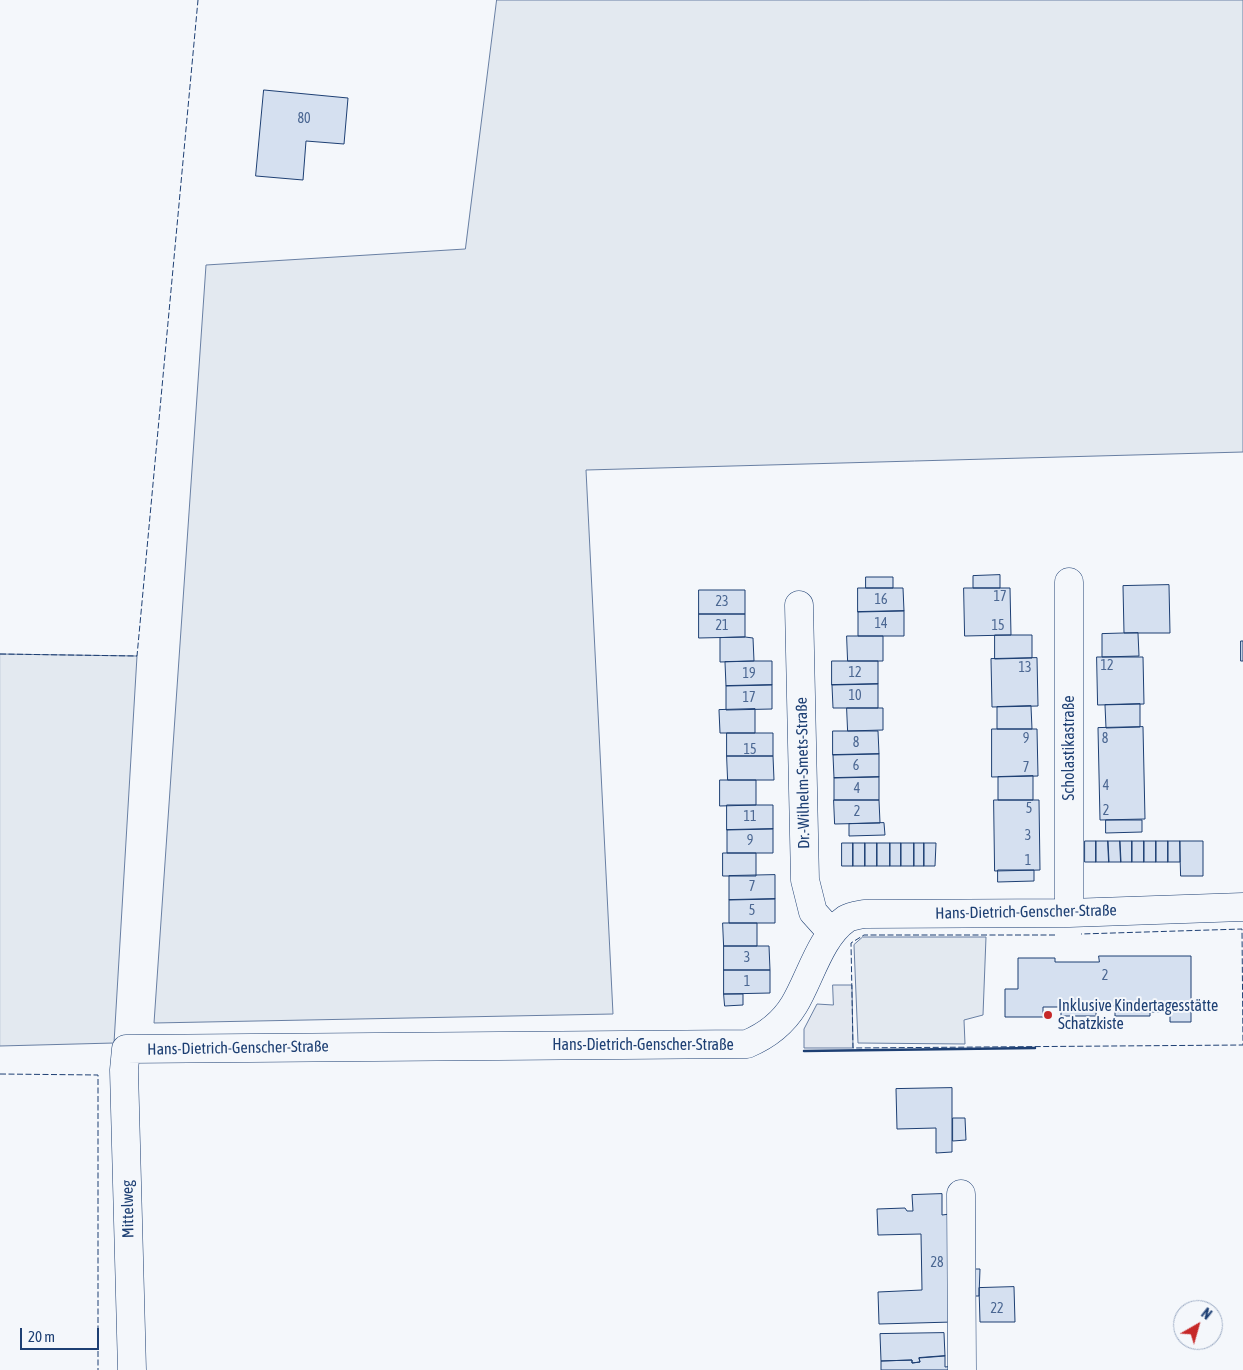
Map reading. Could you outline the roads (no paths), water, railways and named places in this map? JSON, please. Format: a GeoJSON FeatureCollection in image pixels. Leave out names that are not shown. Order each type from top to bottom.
{"type":"FeatureCollection","features":[{"type":"Feature","properties":{"kind":"street","name":"Scholastikastraße"},"geometry":{"type":"LineString","coordinates":[[1069,913],[1070,582]]}},
{"type":"Feature","properties":{"kind":"street","name":"Dr.-Wilhelm-Smets-Straße"},"geometry":{"type":"LineString","coordinates":[[799,605],[805,880],[813,912],[831,932]]}},
{"type":"Feature","properties":{"kind":"street","name":"Hans-Dietrich-Genscher-Straße"},"geometry":{"type":"LineString","coordinates":[[126,1049],[747,1044],[764,1037],[794,1006],[831,932],[847,918],[864,914],[1069,913],[1243,907]]}},
{"type":"Feature","properties":{"kind":"street","name":"Mittelweg"},"geometry":{"type":"LineString","coordinates":[[126,1049],[124,1070],[132,1370]]}},
{"type":"Feature","properties":{"kind":"street"},"geometry":{"type":"LineString","coordinates":[[961,1194],[962,1370]]}},
{"type":"Feature","properties":{"kind":"place","name":"Inklusive Kindertagesstätte Schatzkiste"},"geometry":{"type":"Point","coordinates":[1048,1015]}}]}
